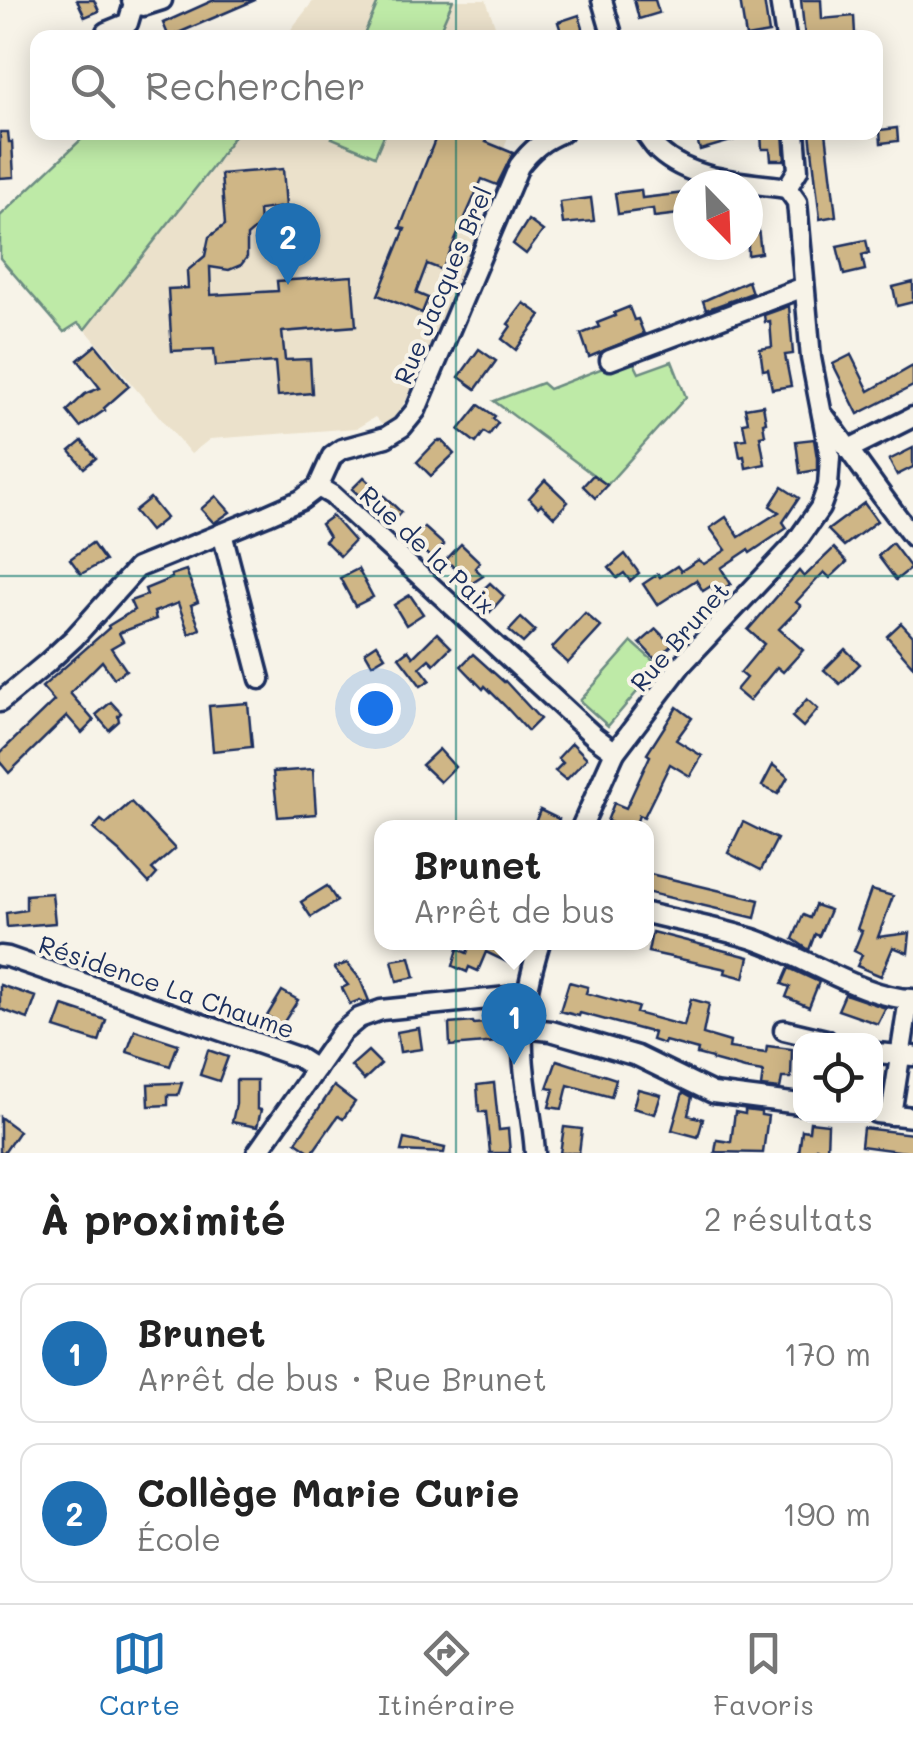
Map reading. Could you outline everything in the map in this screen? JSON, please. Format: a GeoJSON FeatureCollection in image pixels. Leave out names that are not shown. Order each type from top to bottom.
{"type":"FeatureCollection","features":[{"type":"Feature","properties":{"kind":"street"},"geometry":{"type":"LineString","coordinates":[[112,30],[128,24],[133,2],[143,6],[162,0]]}},
{"type":"Feature","properties":{"kind":"street"},"geometry":{"type":"LineString","coordinates":[[602,0],[611,30]]}},
{"type":"Feature","properties":{"kind":"street"},"geometry":{"type":"LineString","coordinates":[[780,0],[785,30]]}},
{"type":"Feature","properties":{"kind":"street","name":"Rue Jacques Brel"},"geometry":{"type":"LineString","coordinates":[[318,487],[332,456],[394,432],[416,410],[519,166],[533,148],[546,140]]}},
{"type":"Feature","properties":{"kind":"street"},"geometry":{"type":"LineString","coordinates":[[650,140],[679,165],[715,177],[787,188],[796,202],[811,358],[830,457],[828,486]]}},
{"type":"Feature","properties":{"kind":"street"},"geometry":{"type":"LineString","coordinates":[[787,188],[798,170],[796,140]]}},
{"type":"Feature","properties":{"kind":"street"},"geometry":{"type":"LineString","coordinates":[[610,360],[804,287]]}},
{"type":"Feature","properties":{"kind":"street"},"geometry":{"type":"LineString","coordinates":[[822,413],[913,537]]}},
{"type":"Feature","properties":{"kind":"street"},"geometry":{"type":"LineString","coordinates":[[849,449],[913,417]]}},
{"type":"Feature","properties":{"kind":"street"},"geometry":{"type":"LineString","coordinates":[[828,486],[846,470],[858,470],[870,481]]}},
{"type":"Feature","properties":{"kind":"street","name":"Rue Brunet"},"geometry":{"type":"LineString","coordinates":[[585,820],[615,752],[682,664],[794,545],[820,508],[828,486]]}},
{"type":"Feature","properties":{"kind":"street"},"geometry":{"type":"LineString","coordinates":[[0,702],[60,650],[137,568],[301,500],[318,487]]}},
{"type":"Feature","properties":{"kind":"street","name":"Rue de la Paix"},"geometry":{"type":"LineString","coordinates":[[318,487],[332,495],[615,752]]}},
{"type":"Feature","properties":{"kind":"street"},"geometry":{"type":"LineString","coordinates":[[222,533],[260,679]]}},
{"type":"Feature","properties":{"kind":"street"},"geometry":{"type":"LineString","coordinates":[[654,915],[754,939],[871,990],[911,999],[906,1056],[883,1114],[913,1118]]}},
{"type":"Feature","properties":{"kind":"street"},"geometry":{"type":"LineString","coordinates":[[535,1153],[523,1028],[526,995],[538,950]]}},
{"type":"Feature","properties":{"kind":"street","name":"Résidence La Chaume"},"geometry":{"type":"LineString","coordinates":[[0,956],[297,1057],[316,1069]]}},
{"type":"Feature","properties":{"kind":"street"},"geometry":{"type":"LineString","coordinates":[[257,1153],[340,1034],[360,1018],[381,1010],[526,995]]}},
{"type":"Feature","properties":{"kind":"street"},"geometry":{"type":"LineString","coordinates":[[523,1028],[551,1031],[637,1056],[713,1093],[793,1103]]}},
{"type":"Feature","properties":{"kind":"street"},"geometry":{"type":"LineString","coordinates":[[784,1030],[797,1033]]}},
{"type":"Feature","properties":{"kind":"shaded area"},"geometry":{"type":"Polygon","coordinates":[[[314,0],[486,0],[497,30],[291,30],[314,0]]]}},
{"type":"Feature","properties":{"kind":"shaded area"},"geometry":{"type":"Polygon","coordinates":[[[231,140],[507,140],[504,149],[513,153],[499,186],[482,180],[459,233],[475,240],[411,392],[384,427],[375,417],[357,428],[210,439],[191,454],[85,329],[231,140]]]}},
{"type":"Feature","properties":{"kind":"green space"},"geometry":{"type":"Polygon","coordinates":[[[379,0],[453,0],[440,30],[366,30],[379,0]]]}},
{"type":"Feature","properties":{"kind":"green space"},"geometry":{"type":"Polygon","coordinates":[[[81,140],[231,140],[85,329],[78,323],[64,332],[0,258],[0,216],[81,140]]]}},
{"type":"Feature","properties":{"kind":"green space"},"geometry":{"type":"Polygon","coordinates":[[[337,140],[382,140],[375,156],[337,140]]]}},
{"type":"Feature","properties":{"kind":"green space"},"geometry":{"type":"Polygon","coordinates":[[[631,357],[639,373],[672,361],[686,397],[607,485],[494,401],[542,383],[549,389],[631,357]]]}},
{"type":"Feature","properties":{"kind":"green space"},"geometry":{"type":"Polygon","coordinates":[[[632,642],[659,666],[608,726],[580,701],[632,642]]]}},
{"type":"Feature","properties":{"kind":"building"},"geometry":{"type":"Polygon","coordinates":[[[77,0],[94,0],[99,11],[85,17],[77,0]]]}},
{"type":"Feature","properties":{"kind":"building"},"geometry":{"type":"Polygon","coordinates":[[[214,0],[255,0],[185,30],[166,30],[163,23],[214,0]]]}},
{"type":"Feature","properties":{"kind":"building"},"geometry":{"type":"Polygon","coordinates":[[[634,0],[655,0],[659,13],[639,19],[634,0]]]}},
{"type":"Feature","properties":{"kind":"building"},"geometry":{"type":"Polygon","coordinates":[[[740,0],[764,0],[769,30],[745,30],[740,0]]]}},
{"type":"Feature","properties":{"kind":"building"},"geometry":{"type":"Polygon","coordinates":[[[801,0],[821,0],[822,19],[854,16],[855,30],[804,30],[801,0]]]}},
{"type":"Feature","properties":{"kind":"building"},"geometry":{"type":"Polygon","coordinates":[[[579,15],[584,30],[560,30],[558,22],[579,15]]]}},
{"type":"Feature","properties":{"kind":"building"},"geometry":{"type":"Polygon","coordinates":[[[897,128],[898,141],[881,143],[883,130],[897,128]]]}},
{"type":"Feature","properties":{"kind":"building"},"geometry":{"type":"Polygon","coordinates":[[[0,132],[8,132],[12,142],[14,177],[0,178],[0,132]]]}},
{"type":"Feature","properties":{"kind":"building"},"geometry":{"type":"Polygon","coordinates":[[[435,140],[487,140],[513,153],[497,185],[482,179],[442,270],[427,264],[416,293],[428,298],[422,313],[378,295],[405,229],[400,228],[435,140]]]}},
{"type":"Feature","properties":{"kind":"building"},"geometry":{"type":"Polygon","coordinates":[[[697,140],[734,140],[700,150],[697,140]]]}},
{"type":"Feature","properties":{"kind":"building"},"geometry":{"type":"Polygon","coordinates":[[[761,140],[784,140],[785,160],[771,160],[770,149],[762,149],[761,140]]]}},
{"type":"Feature","properties":{"kind":"building"},"geometry":{"type":"Polygon","coordinates":[[[811,140],[827,140],[836,216],[820,219],[811,140]]]}},
{"type":"Feature","properties":{"kind":"building"},"geometry":{"type":"Polygon","coordinates":[[[283,169],[286,207],[259,210],[260,225],[247,236],[247,257],[241,265],[229,270],[210,267],[211,295],[278,291],[277,281],[352,276],[356,326],[282,332],[285,360],[310,359],[312,393],[278,396],[275,362],[216,366],[214,349],[172,351],[168,289],[188,288],[187,271],[205,256],[209,237],[225,225],[221,174],[283,169]]]}},
{"type":"Feature","properties":{"kind":"building"},"geometry":{"type":"Polygon","coordinates":[[[641,190],[642,198],[673,194],[673,215],[654,217],[653,209],[618,214],[615,193],[641,190]]]}},
{"type":"Feature","properties":{"kind":"building"},"geometry":{"type":"Polygon","coordinates":[[[591,198],[594,221],[563,224],[560,202],[591,198]]]}},
{"type":"Feature","properties":{"kind":"building"},"geometry":{"type":"Polygon","coordinates":[[[528,220],[543,231],[526,254],[513,244],[528,220]]]}},
{"type":"Feature","properties":{"kind":"building"},"geometry":{"type":"Polygon","coordinates":[[[866,240],[869,253],[862,255],[865,270],[844,275],[837,246],[866,240]]]}},
{"type":"Feature","properties":{"kind":"building"},"geometry":{"type":"Polygon","coordinates":[[[748,281],[752,293],[706,310],[703,301],[748,281]]]}},
{"type":"Feature","properties":{"kind":"building"},"geometry":{"type":"Polygon","coordinates":[[[913,282],[913,302],[897,306],[893,287],[913,282]]]}},
{"type":"Feature","properties":{"kind":"building"},"geometry":{"type":"Polygon","coordinates":[[[524,303],[541,315],[516,350],[502,339],[524,303]]]}},
{"type":"Feature","properties":{"kind":"building"},"geometry":{"type":"Polygon","coordinates":[[[789,306],[793,354],[785,355],[791,386],[772,389],[768,369],[763,370],[760,349],[772,347],[770,321],[765,322],[764,315],[789,306]]]}},
{"type":"Feature","properties":{"kind":"building"},"geometry":{"type":"Polygon","coordinates":[[[629,307],[644,334],[589,357],[581,334],[629,307]]]}},
{"type":"Feature","properties":{"kind":"building"},"geometry":{"type":"Polygon","coordinates":[[[96,345],[129,386],[105,410],[80,427],[67,411],[85,394],[100,388],[78,360],[96,345]]]}},
{"type":"Feature","properties":{"kind":"building"},"geometry":{"type":"Polygon","coordinates":[[[479,349],[496,361],[476,389],[459,377],[479,349]]]}},
{"type":"Feature","properties":{"kind":"building"},"geometry":{"type":"Polygon","coordinates":[[[851,355],[869,391],[913,366],[913,386],[858,414],[833,364],[851,355]]]}},
{"type":"Feature","properties":{"kind":"building"},"geometry":{"type":"Polygon","coordinates":[[[479,405],[495,416],[493,419],[498,423],[476,443],[459,430],[479,405]]]}},
{"type":"Feature","properties":{"kind":"building"},"geometry":{"type":"Polygon","coordinates":[[[763,405],[765,435],[760,436],[765,464],[746,468],[737,440],[746,439],[745,408],[763,405]]]}},
{"type":"Feature","properties":{"kind":"building"},"geometry":{"type":"Polygon","coordinates":[[[814,439],[817,470],[800,473],[796,441],[814,439]]]}},
{"type":"Feature","properties":{"kind":"building"},"geometry":{"type":"Polygon","coordinates":[[[82,441],[96,458],[84,468],[70,451],[82,441]]]}},
{"type":"Feature","properties":{"kind":"building"},"geometry":{"type":"Polygon","coordinates":[[[437,441],[442,441],[454,454],[431,476],[417,462],[437,441]]]}},
{"type":"Feature","properties":{"kind":"building"},"geometry":{"type":"Polygon","coordinates":[[[913,448],[913,467],[897,475],[889,460],[913,448]]]}},
{"type":"Feature","properties":{"kind":"building"},"geometry":{"type":"Polygon","coordinates":[[[593,475],[607,485],[595,498],[583,486],[593,475]]]}},
{"type":"Feature","properties":{"kind":"building"},"geometry":{"type":"Polygon","coordinates":[[[364,477],[401,512],[390,524],[352,489],[364,477]]]}},
{"type":"Feature","properties":{"kind":"building"},"geometry":{"type":"Polygon","coordinates":[[[545,480],[568,502],[554,517],[529,498],[545,480]]]}},
{"type":"Feature","properties":{"kind":"building"},"geometry":{"type":"Polygon","coordinates":[[[782,487],[799,498],[783,522],[787,528],[721,568],[731,584],[716,593],[711,586],[703,591],[696,580],[657,605],[643,584],[677,566],[681,571],[698,560],[704,564],[726,550],[710,528],[726,517],[739,537],[779,512],[770,506],[782,487]]]}},
{"type":"Feature","properties":{"kind":"building"},"geometry":{"type":"Polygon","coordinates":[[[216,496],[230,512],[214,523],[201,509],[216,496]]]}},
{"type":"Feature","properties":{"kind":"building"},"geometry":{"type":"Polygon","coordinates":[[[150,498],[166,518],[150,531],[134,511],[150,498]]]}},
{"type":"Feature","properties":{"kind":"building"},"geometry":{"type":"Polygon","coordinates":[[[864,503],[877,521],[844,546],[828,530],[864,503]]]}},
{"type":"Feature","properties":{"kind":"building"},"geometry":{"type":"Polygon","coordinates":[[[332,516],[354,541],[340,556],[325,541],[329,537],[321,524],[332,516]]]}},
{"type":"Feature","properties":{"kind":"building"},"geometry":{"type":"Polygon","coordinates":[[[424,527],[444,545],[431,558],[412,540],[424,527]]]}},
{"type":"Feature","properties":{"kind":"building"},"geometry":{"type":"Polygon","coordinates":[[[92,543],[105,561],[81,574],[70,559],[92,543]]]}},
{"type":"Feature","properties":{"kind":"building"},"geometry":{"type":"Polygon","coordinates":[[[892,543],[911,568],[896,580],[878,556],[892,543]]]}},
{"type":"Feature","properties":{"kind":"building"},"geometry":{"type":"Polygon","coordinates":[[[461,544],[480,562],[475,568],[483,576],[471,584],[446,560],[461,544]]]}},
{"type":"Feature","properties":{"kind":"building"},"geometry":{"type":"Polygon","coordinates":[[[834,548],[847,562],[830,578],[824,572],[796,602],[801,606],[779,629],[803,650],[783,672],[777,667],[749,701],[736,690],[746,678],[740,673],[764,644],[748,630],[799,571],[804,577],[834,548]]]}},
{"type":"Feature","properties":{"kind":"building"},"geometry":{"type":"Polygon","coordinates":[[[625,554],[639,573],[630,581],[624,573],[617,578],[609,568],[625,554]]]}},
{"type":"Feature","properties":{"kind":"building"},"geometry":{"type":"Polygon","coordinates":[[[358,569],[373,597],[355,606],[340,578],[358,569]]]}},
{"type":"Feature","properties":{"kind":"building"},"geometry":{"type":"Polygon","coordinates":[[[186,570],[198,602],[191,605],[200,629],[189,634],[178,603],[154,612],[156,619],[119,633],[123,641],[111,648],[126,670],[114,678],[102,661],[70,693],[94,721],[82,733],[67,716],[9,773],[0,762],[0,753],[54,701],[42,687],[108,626],[134,610],[130,601],[147,595],[145,589],[186,570]]]}},
{"type":"Feature","properties":{"kind":"building"},"geometry":{"type":"Polygon","coordinates":[[[490,583],[504,596],[490,612],[475,597],[490,583]]]}},
{"type":"Feature","properties":{"kind":"building"},"geometry":{"type":"Polygon","coordinates":[[[410,595],[423,614],[406,625],[394,605],[410,595]]]}},
{"type":"Feature","properties":{"kind":"building"},"geometry":{"type":"Polygon","coordinates":[[[585,613],[601,627],[568,663],[552,648],[585,613]]]}},
{"type":"Feature","properties":{"kind":"building"},"geometry":{"type":"Polygon","coordinates":[[[521,618],[535,631],[523,643],[509,631],[521,618]]]}},
{"type":"Feature","properties":{"kind":"building"},"geometry":{"type":"Polygon","coordinates":[[[901,623],[913,636],[913,666],[887,636],[901,623]]]}},
{"type":"Feature","properties":{"kind":"building"},"geometry":{"type":"Polygon","coordinates":[[[656,629],[672,645],[656,660],[640,643],[656,629]]]}},
{"type":"Feature","properties":{"kind":"building"},"geometry":{"type":"Polygon","coordinates":[[[437,633],[451,647],[434,664],[429,659],[420,667],[430,680],[421,686],[399,657],[408,650],[413,657],[437,633]]]}},
{"type":"Feature","properties":{"kind":"building"},"geometry":{"type":"Polygon","coordinates":[[[377,644],[385,656],[372,664],[365,652],[377,644]]]}},
{"type":"Feature","properties":{"kind":"building"},"geometry":{"type":"Polygon","coordinates":[[[845,649],[860,664],[840,684],[824,670],[845,649]]]}},
{"type":"Feature","properties":{"kind":"building"},"geometry":{"type":"Polygon","coordinates":[[[473,654],[540,719],[528,731],[461,666],[473,654]]]}},
{"type":"Feature","properties":{"kind":"building"},"geometry":{"type":"Polygon","coordinates":[[[807,699],[818,709],[803,727],[792,717],[807,699]]]}},
{"type":"Feature","properties":{"kind":"building"},"geometry":{"type":"Polygon","coordinates":[[[111,702],[121,713],[109,730],[96,715],[111,702]]]}},
{"type":"Feature","properties":{"kind":"building"},"geometry":{"type":"Polygon","coordinates":[[[248,703],[252,747],[213,751],[209,706],[248,703]]]}},
{"type":"Feature","properties":{"kind":"building"},"geometry":{"type":"Polygon","coordinates":[[[677,707],[692,718],[676,740],[702,756],[690,776],[670,764],[644,817],[607,820],[614,803],[626,808],[650,756],[647,754],[677,707]]]}},
{"type":"Feature","properties":{"kind":"building"},"geometry":{"type":"Polygon","coordinates":[[[572,743],[587,758],[566,780],[555,771],[563,763],[558,758],[572,743]]]}},
{"type":"Feature","properties":{"kind":"building"},"geometry":{"type":"Polygon","coordinates":[[[439,749],[455,767],[440,782],[422,765],[439,749]]]}},
{"type":"Feature","properties":{"kind":"building"},"geometry":{"type":"Polygon","coordinates":[[[773,765],[788,777],[778,794],[762,786],[773,765]]]}},
{"type":"Feature","properties":{"kind":"building"},"geometry":{"type":"Polygon","coordinates":[[[313,769],[316,814],[278,817],[273,772],[313,769]]]}},
{"type":"Feature","properties":{"kind":"building"},"geometry":{"type":"Polygon","coordinates":[[[131,802],[175,849],[152,869],[157,874],[149,883],[93,829],[101,820],[106,824],[131,802]]]}},
{"type":"Feature","properties":{"kind":"building"},"geometry":{"type":"Polygon","coordinates":[[[540,810],[559,819],[559,820],[536,820],[540,810]]]}},
{"type":"Feature","properties":{"kind":"building"},"geometry":{"type":"Polygon","coordinates":[[[743,822],[777,839],[761,870],[728,853],[743,822]]]}},
{"type":"Feature","properties":{"kind":"building"},"geometry":{"type":"Polygon","coordinates":[[[654,875],[759,900],[755,918],[654,894],[654,875]]]}},
{"type":"Feature","properties":{"kind":"building"},"geometry":{"type":"Polygon","coordinates":[[[327,886],[337,901],[311,917],[301,902],[327,886]]]}},
{"type":"Feature","properties":{"kind":"building"},"geometry":{"type":"Polygon","coordinates":[[[871,890],[893,896],[878,937],[910,933],[908,953],[893,947],[881,976],[857,966],[862,955],[854,951],[862,931],[857,929],[871,890]]]}},
{"type":"Feature","properties":{"kind":"building"},"geometry":{"type":"Polygon","coordinates":[[[52,893],[55,923],[7,927],[6,913],[26,910],[26,895],[52,893]]]}},
{"type":"Feature","properties":{"kind":"building"},"geometry":{"type":"Polygon","coordinates":[[[815,905],[830,910],[809,950],[793,939],[803,915],[810,918],[815,905]]]}},
{"type":"Feature","properties":{"kind":"building"},"geometry":{"type":"Polygon","coordinates":[[[654,933],[749,957],[744,978],[725,973],[726,969],[648,952],[654,950],[654,933]]]}},
{"type":"Feature","properties":{"kind":"building"},"geometry":{"type":"Polygon","coordinates":[[[458,950],[515,950],[509,963],[486,952],[478,971],[469,967],[467,972],[453,966],[458,950]]]}},
{"type":"Feature","properties":{"kind":"building"},"geometry":{"type":"Polygon","coordinates":[[[410,957],[415,977],[397,981],[392,960],[410,957]]]}},
{"type":"Feature","properties":{"kind":"building"},"geometry":{"type":"Polygon","coordinates":[[[347,963],[360,979],[369,1001],[350,1004],[342,988],[348,985],[334,968],[347,963]]]}},
{"type":"Feature","properties":{"kind":"building"},"geometry":{"type":"Polygon","coordinates":[[[789,968],[819,982],[809,1007],[786,997],[790,987],[782,984],[789,968]]]}},
{"type":"Feature","properties":{"kind":"building"},"geometry":{"type":"Polygon","coordinates":[[[569,982],[588,987],[586,993],[638,1007],[636,1013],[684,1026],[691,999],[709,1004],[703,1034],[730,1042],[729,1048],[766,1053],[767,1046],[792,1049],[791,1078],[782,1078],[780,1089],[761,1087],[763,1072],[712,1060],[697,1054],[698,1050],[652,1040],[654,1033],[560,1011],[569,982]]]}},
{"type":"Feature","properties":{"kind":"building"},"geometry":{"type":"Polygon","coordinates":[[[0,985],[36,997],[28,1019],[0,1009],[0,985]]]}},
{"type":"Feature","properties":{"kind":"building"},"geometry":{"type":"Polygon","coordinates":[[[282,991],[298,1000],[282,1025],[267,1016],[282,991]]]}},
{"type":"Feature","properties":{"kind":"building"},"geometry":{"type":"Polygon","coordinates":[[[845,994],[886,1008],[878,1024],[838,1010],[845,994]]]}},
{"type":"Feature","properties":{"kind":"building"},"geometry":{"type":"Polygon","coordinates":[[[63,1006],[106,1020],[99,1042],[55,1028],[63,1006]]]}},
{"type":"Feature","properties":{"kind":"building"},"geometry":{"type":"Polygon","coordinates":[[[496,1022],[497,1042],[450,1046],[449,1024],[496,1022]]]}},
{"type":"Feature","properties":{"kind":"building"},"geometry":{"type":"Polygon","coordinates":[[[419,1028],[422,1049],[400,1052],[397,1032],[419,1028]]]}},
{"type":"Feature","properties":{"kind":"building"},"geometry":{"type":"Polygon","coordinates":[[[135,1030],[178,1044],[170,1066],[127,1052],[135,1030]]]}},
{"type":"Feature","properties":{"kind":"building"},"geometry":{"type":"Polygon","coordinates":[[[208,1050],[228,1057],[219,1081],[200,1075],[208,1050]]]}},
{"type":"Feature","properties":{"kind":"building"},"geometry":{"type":"Polygon","coordinates":[[[368,1051],[381,1064],[364,1080],[351,1066],[368,1051]]]}},
{"type":"Feature","properties":{"kind":"building"},"geometry":{"type":"Polygon","coordinates":[[[557,1060],[616,1079],[611,1097],[568,1085],[562,1109],[549,1107],[554,1089],[547,1088],[557,1060]]]}},
{"type":"Feature","properties":{"kind":"building"},"geometry":{"type":"Polygon","coordinates":[[[236,1080],[257,1080],[257,1109],[261,1110],[257,1127],[232,1122],[236,1080]]]}},
{"type":"Feature","properties":{"kind":"building"},"geometry":{"type":"Polygon","coordinates":[[[182,1083],[178,1095],[168,1095],[168,1105],[149,1106],[148,1084],[182,1083]]]}},
{"type":"Feature","properties":{"kind":"building"},"geometry":{"type":"Polygon","coordinates":[[[494,1083],[499,1130],[508,1129],[510,1153],[490,1153],[486,1112],[479,1112],[477,1085],[494,1083]]]}},
{"type":"Feature","properties":{"kind":"building"},"geometry":{"type":"Polygon","coordinates":[[[334,1086],[355,1102],[343,1119],[338,1116],[312,1153],[296,1142],[334,1086]]]}},
{"type":"Feature","properties":{"kind":"building"},"geometry":{"type":"Polygon","coordinates":[[[638,1089],[661,1095],[655,1114],[633,1108],[638,1089]]]}},
{"type":"Feature","properties":{"kind":"building"},"geometry":{"type":"Polygon","coordinates":[[[683,1092],[692,1097],[688,1115],[703,1119],[698,1137],[672,1130],[683,1092]]]}},
{"type":"Feature","properties":{"kind":"building"},"geometry":{"type":"Polygon","coordinates":[[[745,1110],[768,1116],[763,1153],[715,1152],[717,1140],[731,1142],[735,1112],[745,1114],[745,1110]]]}},
{"type":"Feature","properties":{"kind":"building"},"geometry":{"type":"Polygon","coordinates":[[[0,1117],[19,1131],[4,1153],[0,1153],[0,1117]]]}},
{"type":"Feature","properties":{"kind":"building"},"geometry":{"type":"Polygon","coordinates":[[[810,1123],[828,1124],[827,1150],[816,1148],[815,1153],[799,1153],[802,1130],[809,1131],[810,1123]]]}},
{"type":"Feature","properties":{"kind":"building"},"geometry":{"type":"Polygon","coordinates":[[[564,1127],[582,1129],[579,1153],[560,1153],[564,1127]]]}},
{"type":"Feature","properties":{"kind":"building"},"geometry":{"type":"Polygon","coordinates":[[[863,1128],[913,1134],[913,1153],[861,1146],[863,1128]]]}},
{"type":"Feature","properties":{"kind":"building"},"geometry":{"type":"Polygon","coordinates":[[[404,1139],[445,1148],[444,1153],[401,1151],[404,1139]]]}},
{"type":"Feature","properties":{"kind":"place","name":"Collège Marie Curie"},"geometry":{"type":"Point","coordinates":[288,285]}},
{"type":"Feature","properties":{"kind":"place","name":"Brunet"},"geometry":{"type":"Point","coordinates":[514,1065]}}]}
